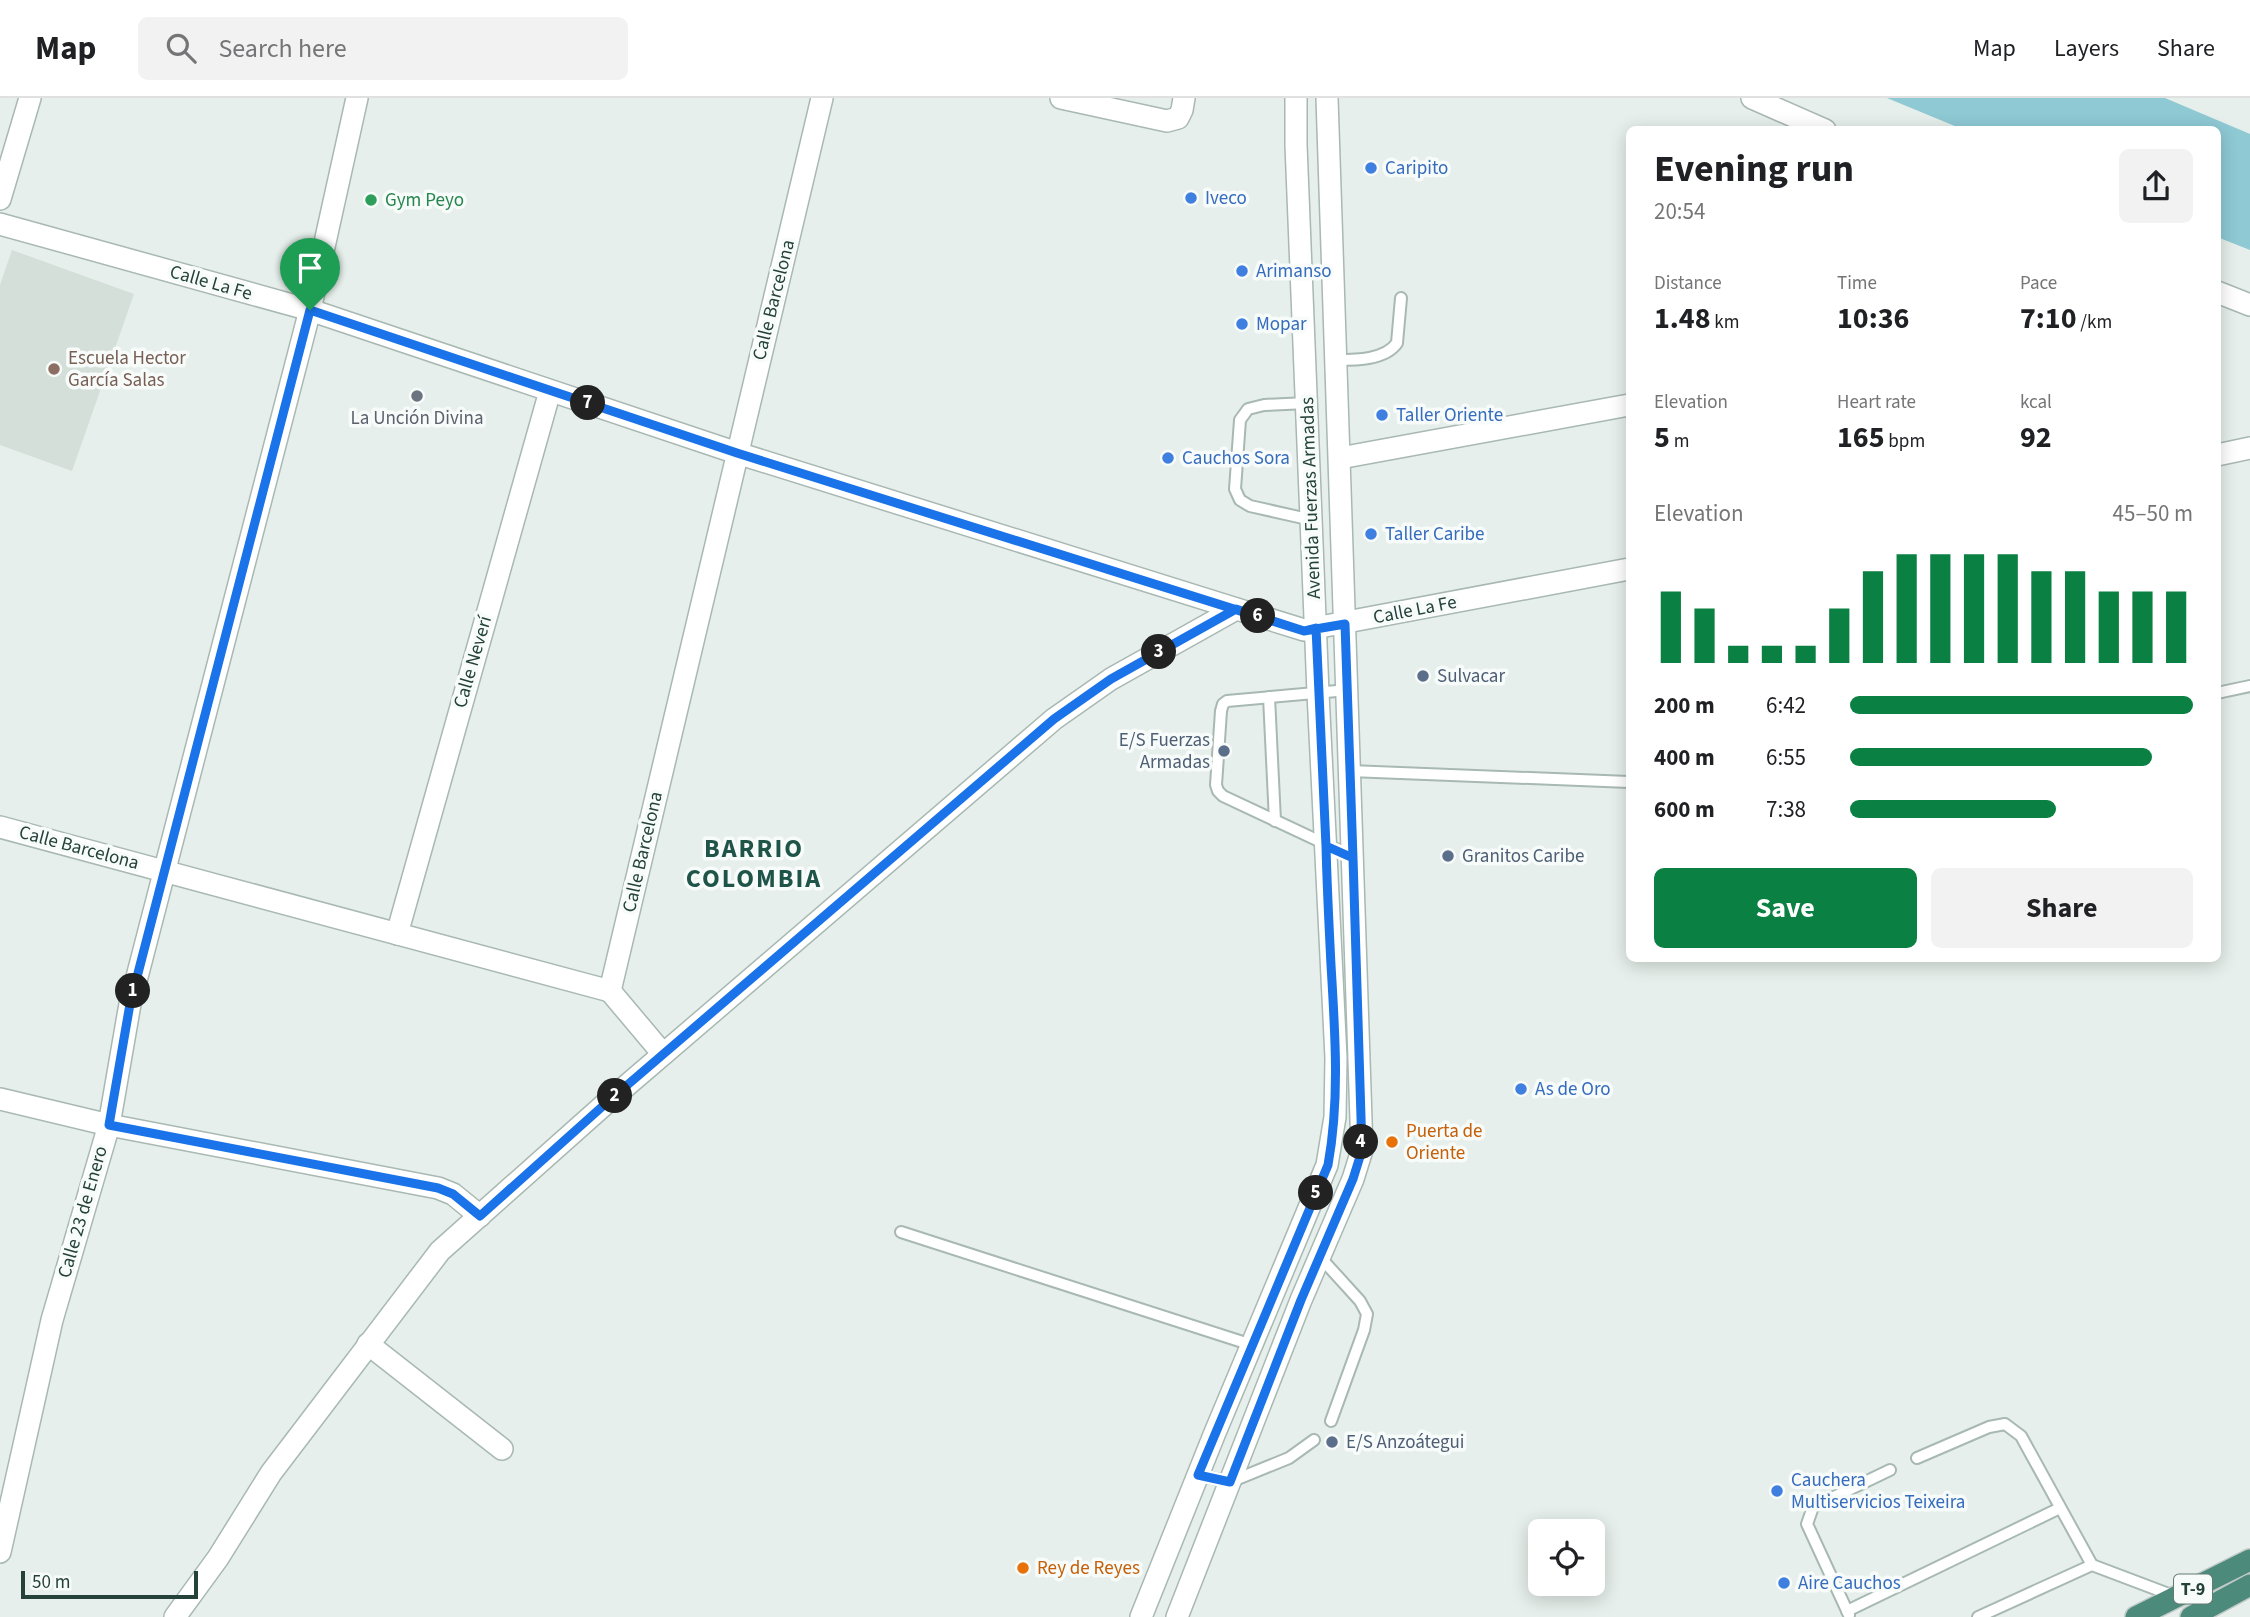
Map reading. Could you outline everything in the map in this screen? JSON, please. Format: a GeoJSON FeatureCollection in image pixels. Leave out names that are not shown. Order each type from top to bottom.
{"type":"FeatureCollection","features":[{"type":"Feature","properties":{"kind":"highway","name":"T-9"},"geometry":{"type":"LineString","coordinates":[[2136,1617],[2250,1560]]}},
{"type":"Feature","properties":{"kind":"highway","name":"T-9"},"geometry":{"type":"LineString","coordinates":[[2191,1617],[2250,1585]]}},
{"type":"Feature","properties":{"kind":"street"},"geometry":{"type":"LineString","coordinates":[[0,199],[30,98]]}},
{"type":"Feature","properties":{"kind":"street","name":"Calle 23 de Enero"},"geometry":{"type":"LineString","coordinates":[[0,1552],[52,1320],[109,1125],[130,1004],[163,871],[310,310],[357,98]]}},
{"type":"Feature","properties":{"kind":"street","name":"Calle Barcelona"},"geometry":{"type":"LineString","coordinates":[[0,827],[610,990],[822,98]]}},
{"type":"Feature","properties":{"kind":"street"},"geometry":{"type":"LineString","coordinates":[[1060,98],[1167,121],[1178,118],[1183,104]]}},
{"type":"Feature","properties":{"kind":"street","name":"Avenida Fuerzas Armadas"},"geometry":{"type":"LineString","coordinates":[[1141,1617],[1328,1165],[1335,1117],[1336,1058],[1318,693],[1296,98]]}},
{"type":"Feature","properties":{"kind":"street","name":"Avenida Fuerzas Armadas"},"geometry":{"type":"LineString","coordinates":[[1177,1617],[1353,1179],[1362,1150],[1327,98]]}},
{"type":"Feature","properties":{"kind":"street"},"geometry":{"type":"LineString","coordinates":[[1752,98],[1816,126]]}},
{"type":"Feature","properties":{"kind":"street","name":"Calle La Fe"},"geometry":{"type":"LineString","coordinates":[[0,224],[310,310],[737,453],[1304,631],[1626,570]]}},
{"type":"Feature","properties":{"kind":"street"},"geometry":{"type":"LineString","coordinates":[[2221,294],[2250,305]]}},
{"type":"Feature","properties":{"kind":"street","name":"Calle Neverí"},"geometry":{"type":"LineString","coordinates":[[397,934],[550,391]]}},
{"type":"Feature","properties":{"kind":"street"},"geometry":{"type":"LineString","coordinates":[[1340,457],[1626,406]]}},
{"type":"Feature","properties":{"kind":"street"},"geometry":{"type":"LineString","coordinates":[[2221,453],[2250,448]]}},
{"type":"Feature","properties":{"kind":"street"},"geometry":{"type":"LineString","coordinates":[[175,1617],[218,1558],[271,1473],[440,1251],[565,1139],[1054,719],[1111,679],[1236,609]]}},
{"type":"Feature","properties":{"kind":"street"},"geometry":{"type":"LineString","coordinates":[[610,990],[663,1055]]}},
{"type":"Feature","properties":{"kind":"street"},"geometry":{"type":"LineString","coordinates":[[0,1099],[109,1125],[438,1188],[453,1194],[480,1216]]}},
{"type":"Feature","properties":{"kind":"street"},"geometry":{"type":"LineString","coordinates":[[368,1344],[502,1449]]}},
{"type":"Feature","properties":{"kind":"lane"},"geometry":{"type":"LineString","coordinates":[[1337,360],[1353,360],[1386,353],[1392,349],[1397,343],[1401,298]]}},
{"type":"Feature","properties":{"kind":"lane"},"geometry":{"type":"LineString","coordinates":[[1307,403],[1264,405],[1248,409],[1240,420],[1235,489],[1240,500],[1250,506],[1312,520]]}},
{"type":"Feature","properties":{"kind":"lane"},"geometry":{"type":"LineString","coordinates":[[2221,692],[2250,686]]}},
{"type":"Feature","properties":{"kind":"lane"},"geometry":{"type":"LineString","coordinates":[[1348,690],[1227,701],[1221,711],[1216,785],[1223,796],[1353,858]]}},
{"type":"Feature","properties":{"kind":"lane"},"geometry":{"type":"LineString","coordinates":[[1269,697],[1275,821]]}},
{"type":"Feature","properties":{"kind":"lane"},"geometry":{"type":"LineString","coordinates":[[1350,771],[1626,782]]}},
{"type":"Feature","properties":{"kind":"lane"},"geometry":{"type":"LineString","coordinates":[[901,1232],[1252,1345]]}},
{"type":"Feature","properties":{"kind":"lane"},"geometry":{"type":"LineString","coordinates":[[1320,1257],[1360,1301],[1367,1314],[1364,1330],[1331,1421]]}},
{"type":"Feature","properties":{"kind":"lane"},"geometry":{"type":"LineString","coordinates":[[1917,1458],[1989,1427],[2005,1423],[2021,1436],[2092,1565],[2177,1597]]}},
{"type":"Feature","properties":{"kind":"lane"},"geometry":{"type":"LineString","coordinates":[[1198,1475],[1230,1482],[1289,1458],[1314,1440]]}},
{"type":"Feature","properties":{"kind":"lane"},"geometry":{"type":"LineString","coordinates":[[1890,1470],[1813,1507],[1807,1524],[1848,1614],[2060,1508]]}},
{"type":"Feature","properties":{"kind":"lane"},"geometry":{"type":"LineString","coordinates":[[1978,1617],[2092,1565]]}},
{"type":"Feature","properties":{"kind":"shaded area","name":"Escuela Hector García Salas"},"geometry":{"type":"Polygon","coordinates":[[[12,250],[134,294],[72,471],[0,445],[0,285],[12,250]]]}},
{"type":"Feature","properties":{"kind":"water"},"geometry":{"type":"Polygon","coordinates":[[[1887,98],[2165,98],[2250,134],[2250,250],[2221,239],[2221,126],[1955,126],[1887,98]]]}},
{"type":"Feature","properties":{"kind":"place","name":"Caripito"},"geometry":{"type":"Point","coordinates":[1371,168]}},
{"type":"Feature","properties":{"kind":"place","name":"Iveco"},"geometry":{"type":"Point","coordinates":[1191,198]}},
{"type":"Feature","properties":{"kind":"place","name":"Gym Peyo"},"geometry":{"type":"Point","coordinates":[371,200]}},
{"type":"Feature","properties":{"kind":"place","name":"Arimanso"},"geometry":{"type":"Point","coordinates":[1242,271]}},
{"type":"Feature","properties":{"kind":"place","name":"Mopar"},"geometry":{"type":"Point","coordinates":[1242,324]}},
{"type":"Feature","properties":{"kind":"place","name":"Escuela Hector García Salas"},"geometry":{"type":"Point","coordinates":[54,369]}},
{"type":"Feature","properties":{"kind":"place","name":"La Unción Divina"},"geometry":{"type":"Point","coordinates":[417,396]}},
{"type":"Feature","properties":{"kind":"place","name":"Taller Oriente"},"geometry":{"type":"Point","coordinates":[1382,415]}},
{"type":"Feature","properties":{"kind":"place","name":"Cauchos Sora"},"geometry":{"type":"Point","coordinates":[1168,458]}},
{"type":"Feature","properties":{"kind":"place","name":"Taller Caribe"},"geometry":{"type":"Point","coordinates":[1371,534]}},
{"type":"Feature","properties":{"kind":"place","name":"Sulvacar"},"geometry":{"type":"Point","coordinates":[1423,676]}},
{"type":"Feature","properties":{"kind":"place","name":"E/S Fuerzas Armadas"},"geometry":{"type":"Point","coordinates":[1224,751]}},
{"type":"Feature","properties":{"kind":"place","name":"Granitos Caribe"},"geometry":{"type":"Point","coordinates":[1448,856]}},
{"type":"Feature","properties":{"kind":"place","name":"As de Oro"},"geometry":{"type":"Point","coordinates":[1521,1089]}},
{"type":"Feature","properties":{"kind":"place","name":"Puerta de Oriente"},"geometry":{"type":"Point","coordinates":[1392,1142]}},
{"type":"Feature","properties":{"kind":"place","name":"E/S Anzoátegui"},"geometry":{"type":"Point","coordinates":[1332,1442]}},
{"type":"Feature","properties":{"kind":"place","name":"Cauchera Multiservicios Teixeira"},"geometry":{"type":"Point","coordinates":[1777,1491]}},
{"type":"Feature","properties":{"kind":"place","name":"Rey de Reyes"},"geometry":{"type":"Point","coordinates":[1023,1568]}},
{"type":"Feature","properties":{"kind":"place","name":"Aire Cauchos"},"geometry":{"type":"Point","coordinates":[1784,1583]}},
{"type":"Feature","properties":{"kind":"district","name":"BARRIO COLOMBIA"},"geometry":{"type":"Point","coordinates":[754,863]}},
{"type":"Feature","properties":{"kind":"route"},"geometry":{"type":"LineString","coordinates":[[310,310],[130,1004],[109,1125],[438,1188],[453,1194],[480,1216],[604,1105],[1054,719],[1111,679],[1215,620],[1236,609],[1304,631],[1316,628],[1326,846],[1353,858],[1362,1150],[1353,1179],[1301,1300],[1230,1482],[1198,1475],[1328,1165],[1335,1117],[1336,1058],[1326,846],[1353,858],[1345,624],[1316,628],[1304,631],[737,453],[310,310]]}}]}
